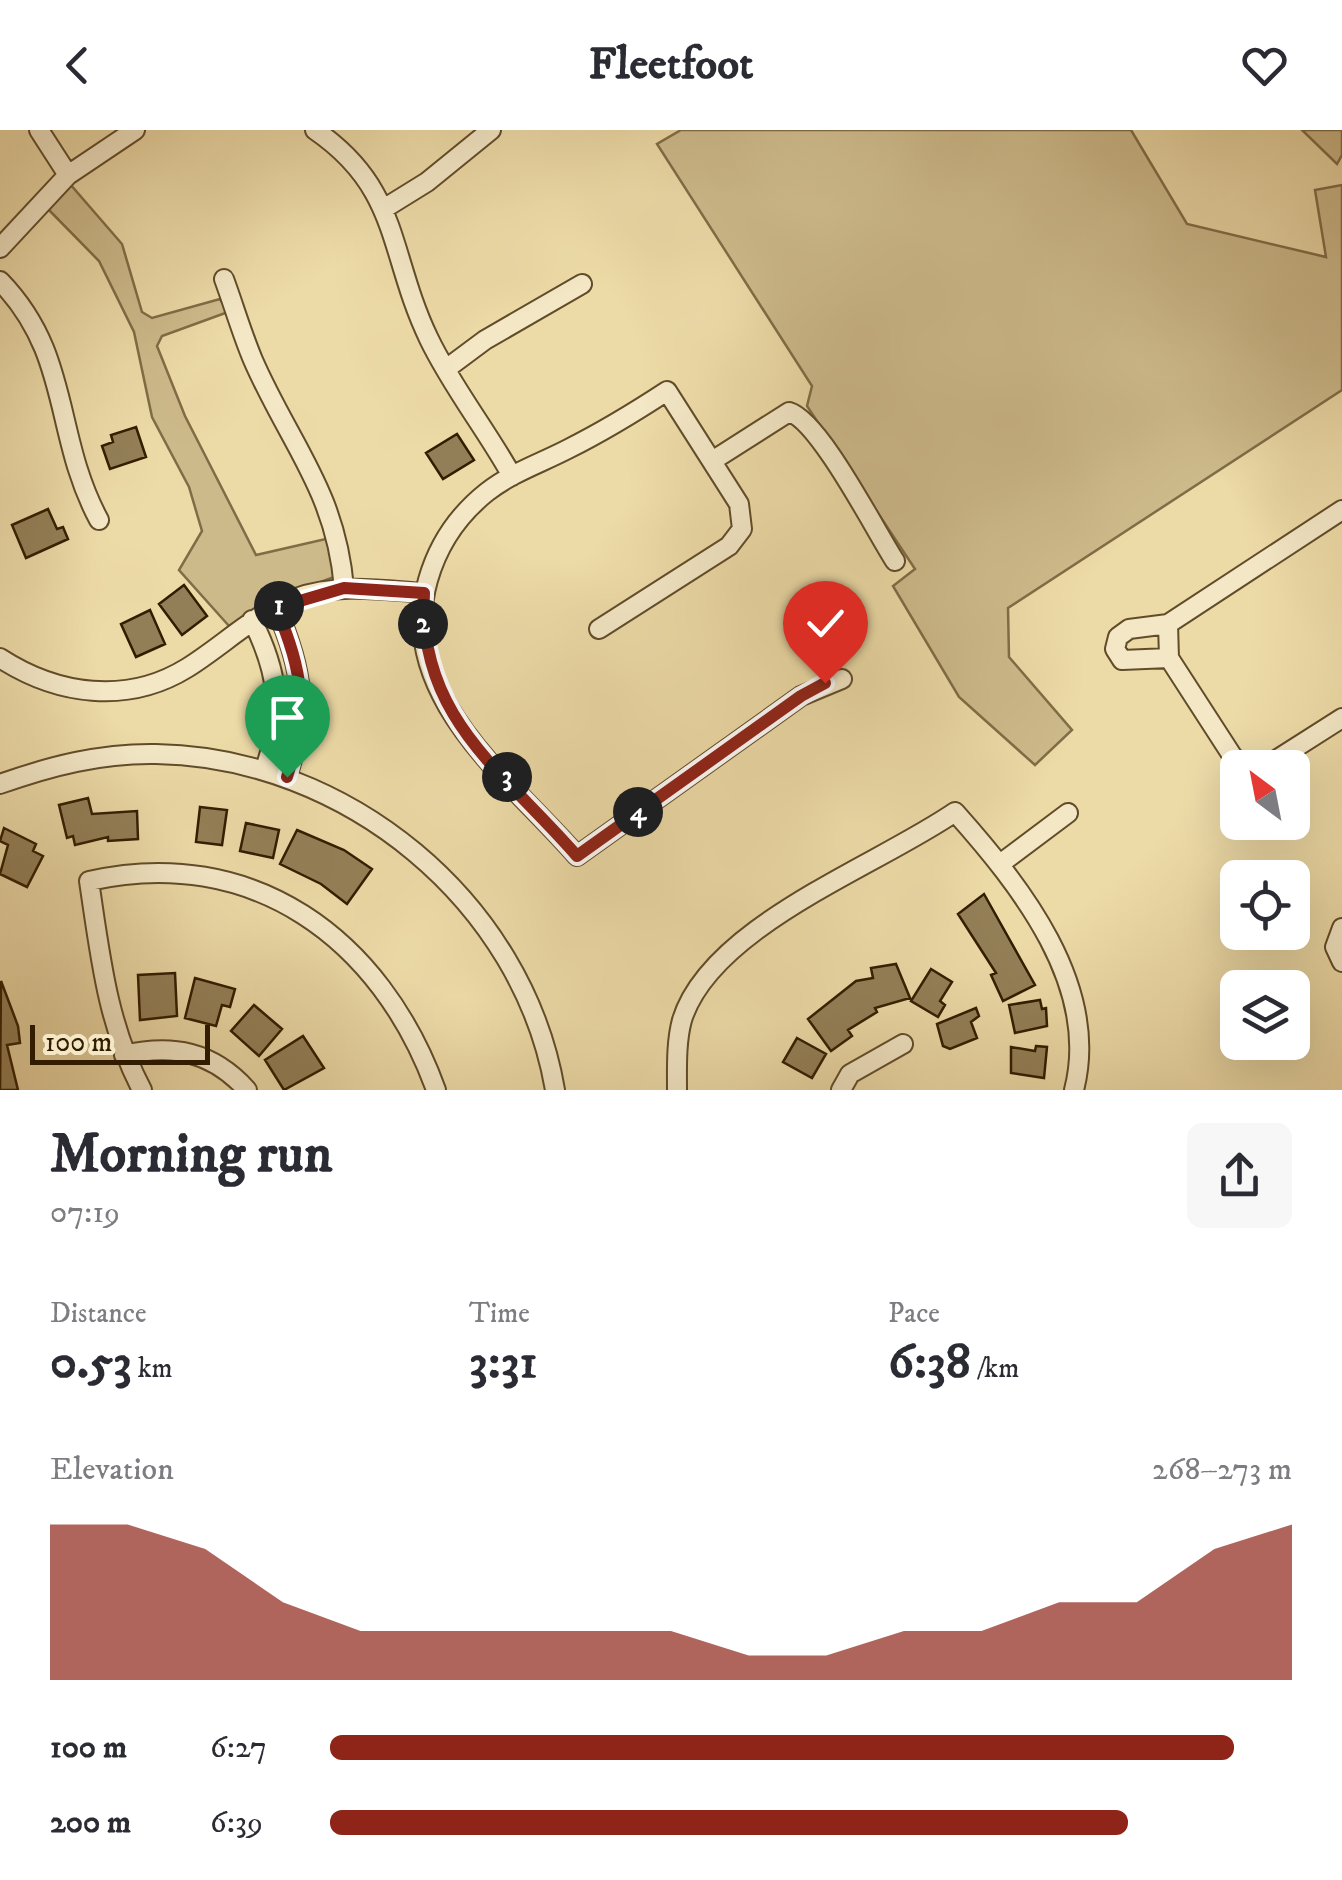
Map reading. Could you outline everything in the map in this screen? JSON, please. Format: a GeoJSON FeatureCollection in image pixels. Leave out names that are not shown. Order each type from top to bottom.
{"type":"FeatureCollection","features":[{"type":"Feature","properties":{"kind":"street"},"geometry":{"type":"LineString","coordinates":[[39,130],[68,175]]}},
{"type":"Feature","properties":{"kind":"street"},"geometry":{"type":"LineString","coordinates":[[0,248],[68,175],[135,130]]}},
{"type":"Feature","properties":{"kind":"street"},"geometry":{"type":"LineString","coordinates":[[314,130],[356,163],[385,208],[419,317],[512,476]]}},
{"type":"Feature","properties":{"kind":"street"},"geometry":{"type":"LineString","coordinates":[[385,208],[438,174],[491,130]]}},
{"type":"Feature","properties":{"kind":"street"},"geometry":{"type":"LineString","coordinates":[[224,279],[253,360],[318,480],[340,547],[344,588]]}},
{"type":"Feature","properties":{"kind":"street"},"geometry":{"type":"LineString","coordinates":[[0,281],[28,314],[53,362],[69,446],[99,520]]}},
{"type":"Feature","properties":{"kind":"street"},"geometry":{"type":"LineString","coordinates":[[446,368],[495,334],[582,284]]}},
{"type":"Feature","properties":{"kind":"street"},"geometry":{"type":"LineString","coordinates":[[600,629],[729,546],[742,529],[740,504],[667,391],[588,439],[489,490],[455,524],[434,559],[424,593],[422,634],[439,694],[473,740],[577,856],[801,696],[842,679]]}},
{"type":"Feature","properties":{"kind":"street"},"geometry":{"type":"LineString","coordinates":[[712,462],[789,412],[802,416],[828,449],[895,561]]}},
{"type":"Feature","properties":{"kind":"street"},"geometry":{"type":"LineString","coordinates":[[1167,651],[1122,660],[1115,648],[1118,637],[1129,629],[1168,624],[1342,510]]}},
{"type":"Feature","properties":{"kind":"street"},"geometry":{"type":"LineString","coordinates":[[8,663],[68,689],[133,690],[184,670],[252,620],[276,608],[344,588],[424,593]]}},
{"type":"Feature","properties":{"kind":"street"},"geometry":{"type":"LineString","coordinates":[[276,608],[295,657],[302,700],[299,739],[287,777]]}},
{"type":"Feature","properties":{"kind":"street"},"geometry":{"type":"LineString","coordinates":[[252,620],[275,671],[278,693],[276,730],[265,768]]}},
{"type":"Feature","properties":{"kind":"street"},"geometry":{"type":"LineString","coordinates":[[1168,624],[1167,651],[1229,750]]}},
{"type":"Feature","properties":{"kind":"street"},"geometry":{"type":"LineString","coordinates":[[1291,750],[1342,718]]}},
{"type":"Feature","properties":{"kind":"street"},"geometry":{"type":"LineString","coordinates":[[0,784],[54,765],[109,756],[159,754],[265,768],[327,793],[405,843],[438,871],[496,941],[520,984],[555,1090]]}},
{"type":"Feature","properties":{"kind":"street"},"geometry":{"type":"LineString","coordinates":[[677,1090],[674,1017],[711,971],[748,936],[955,812],[1000,864],[1069,984],[1079,1025],[1078,1089]]}},
{"type":"Feature","properties":{"kind":"street"},"geometry":{"type":"LineString","coordinates":[[1000,864],[1068,812]]}},
{"type":"Feature","properties":{"kind":"street"},"geometry":{"type":"LineString","coordinates":[[142,1090],[110,1015],[88,880],[130,871],[192,872],[267,892],[292,905],[349,950],[394,1001],[436,1090]]}},
{"type":"Feature","properties":{"kind":"street"},"geometry":{"type":"LineString","coordinates":[[1342,928],[1334,947],[1342,962]]}},
{"type":"Feature","properties":{"kind":"street"},"geometry":{"type":"LineString","coordinates":[[841,1090],[850,1074],[903,1044]]}},
{"type":"Feature","properties":{"kind":"street"},"geometry":{"type":"LineString","coordinates":[[124,1055],[160,1047],[188,1052],[216,1062],[246,1090]]}},
{"type":"Feature","properties":{"kind":"shaded area"},"geometry":{"type":"Polygon","coordinates":[[[681,130],[1131,130],[1187,224],[1326,257],[1315,190],[1342,185],[1342,390],[1008,608],[1009,657],[1072,730],[1035,765],[959,697],[893,586],[915,569],[807,406],[812,386],[657,144],[681,130]]]}},
{"type":"Feature","properties":{"kind":"shaded area"},"geometry":{"type":"Polygon","coordinates":[[[1302,130],[1342,130],[1342,155],[1337,164],[1302,130]]]}},
{"type":"Feature","properties":{"kind":"shaded area"},"geometry":{"type":"Polygon","coordinates":[[[70,184],[122,244],[142,312],[152,318],[220,299],[228,312],[162,336],[157,346],[185,416],[256,555],[330,538],[334,577],[278,598],[229,626],[179,570],[202,531],[189,487],[152,417],[134,332],[99,261],[45,206],[70,184]]]}},
{"type":"Feature","properties":{"kind":"building"},"geometry":{"type":"Polygon","coordinates":[[[136,427],[146,457],[110,469],[102,446],[113,442],[111,435],[136,427]]]}},
{"type":"Feature","properties":{"kind":"building"},"geometry":{"type":"Polygon","coordinates":[[[457,434],[474,460],[443,479],[426,453],[457,434]]]}},
{"type":"Feature","properties":{"kind":"building"},"geometry":{"type":"Polygon","coordinates":[[[48,509],[57,529],[63,527],[68,539],[26,558],[12,525],[48,509]]]}},
{"type":"Feature","properties":{"kind":"building"},"geometry":{"type":"Polygon","coordinates":[[[184,585],[207,616],[182,635],[159,604],[184,585]]]}},
{"type":"Feature","properties":{"kind":"building"},"geometry":{"type":"Polygon","coordinates":[[[150,610],[165,644],[136,657],[121,624],[150,610]]]}},
{"type":"Feature","properties":{"kind":"building"},"geometry":{"type":"Polygon","coordinates":[[[88,798],[92,814],[137,811],[138,839],[108,841],[108,837],[75,845],[73,836],[67,838],[59,805],[88,798]]]}},
{"type":"Feature","properties":{"kind":"building"},"geometry":{"type":"Polygon","coordinates":[[[200,807],[227,810],[222,845],[196,842],[200,807]]]}},
{"type":"Feature","properties":{"kind":"building"},"geometry":{"type":"Polygon","coordinates":[[[246,823],[279,830],[273,858],[240,851],[246,823]]]}},
{"type":"Feature","properties":{"kind":"building"},"geometry":{"type":"Polygon","coordinates":[[[4,828],[36,844],[33,851],[43,856],[27,887],[0,874],[8,845],[0,841],[4,828]]]}},
{"type":"Feature","properties":{"kind":"building"},"geometry":{"type":"Polygon","coordinates":[[[297,830],[344,850],[372,869],[347,904],[321,884],[280,864],[297,830]]]}},
{"type":"Feature","properties":{"kind":"building"},"geometry":{"type":"Polygon","coordinates":[[[984,894],[1035,985],[1003,1001],[991,975],[996,973],[958,914],[984,894]]]}},
{"type":"Feature","properties":{"kind":"building"},"geometry":{"type":"Polygon","coordinates":[[[896,964],[910,998],[875,1008],[877,1012],[848,1030],[852,1036],[831,1051],[808,1019],[856,981],[873,978],[871,968],[896,964]]]}},
{"type":"Feature","properties":{"kind":"building"},"geometry":{"type":"Polygon","coordinates":[[[931,969],[952,982],[940,1001],[945,1005],[938,1017],[911,1001],[931,969]]]}},
{"type":"Feature","properties":{"kind":"building"},"geometry":{"type":"Polygon","coordinates":[[[175,973],[177,1016],[140,1020],[138,975],[175,973]]]}},
{"type":"Feature","properties":{"kind":"building"},"geometry":{"type":"Polygon","coordinates":[[[195,978],[235,989],[230,1007],[222,1005],[216,1026],[185,1018],[195,978]]]}},
{"type":"Feature","properties":{"kind":"building"},"geometry":{"type":"Polygon","coordinates":[[[1,981],[18,1026],[20,1043],[7,1045],[18,1090],[0,1090],[1,981]]]}},
{"type":"Feature","properties":{"kind":"building"},"geometry":{"type":"Polygon","coordinates":[[[1040,1000],[1042,1009],[1046,1008],[1047,1026],[1015,1033],[1009,1005],[1040,1000]]]}},
{"type":"Feature","properties":{"kind":"building"},"geometry":{"type":"Polygon","coordinates":[[[254,1005],[282,1029],[259,1056],[231,1031],[254,1005]]]}},
{"type":"Feature","properties":{"kind":"building"},"geometry":{"type":"Polygon","coordinates":[[[976,1008],[979,1016],[971,1022],[977,1038],[950,1049],[943,1046],[937,1024],[976,1008]]]}},
{"type":"Feature","properties":{"kind":"building"},"geometry":{"type":"Polygon","coordinates":[[[303,1036],[324,1068],[284,1090],[265,1060],[303,1036]]]}},
{"type":"Feature","properties":{"kind":"building"},"geometry":{"type":"Polygon","coordinates":[[[797,1038],[826,1054],[812,1078],[783,1062],[797,1038]]]}},
{"type":"Feature","properties":{"kind":"building"},"geometry":{"type":"Polygon","coordinates":[[[1036,1046],[1047,1047],[1044,1078],[1011,1073],[1011,1047],[1035,1051],[1036,1046]]]}},
{"type":"Feature","properties":{"kind":"route"},"geometry":{"type":"LineString","coordinates":[[287,777],[299,739],[302,700],[295,657],[276,608],[325,590],[424,593],[422,634],[439,694],[473,740],[577,856],[801,696],[825,683]]}}]}
